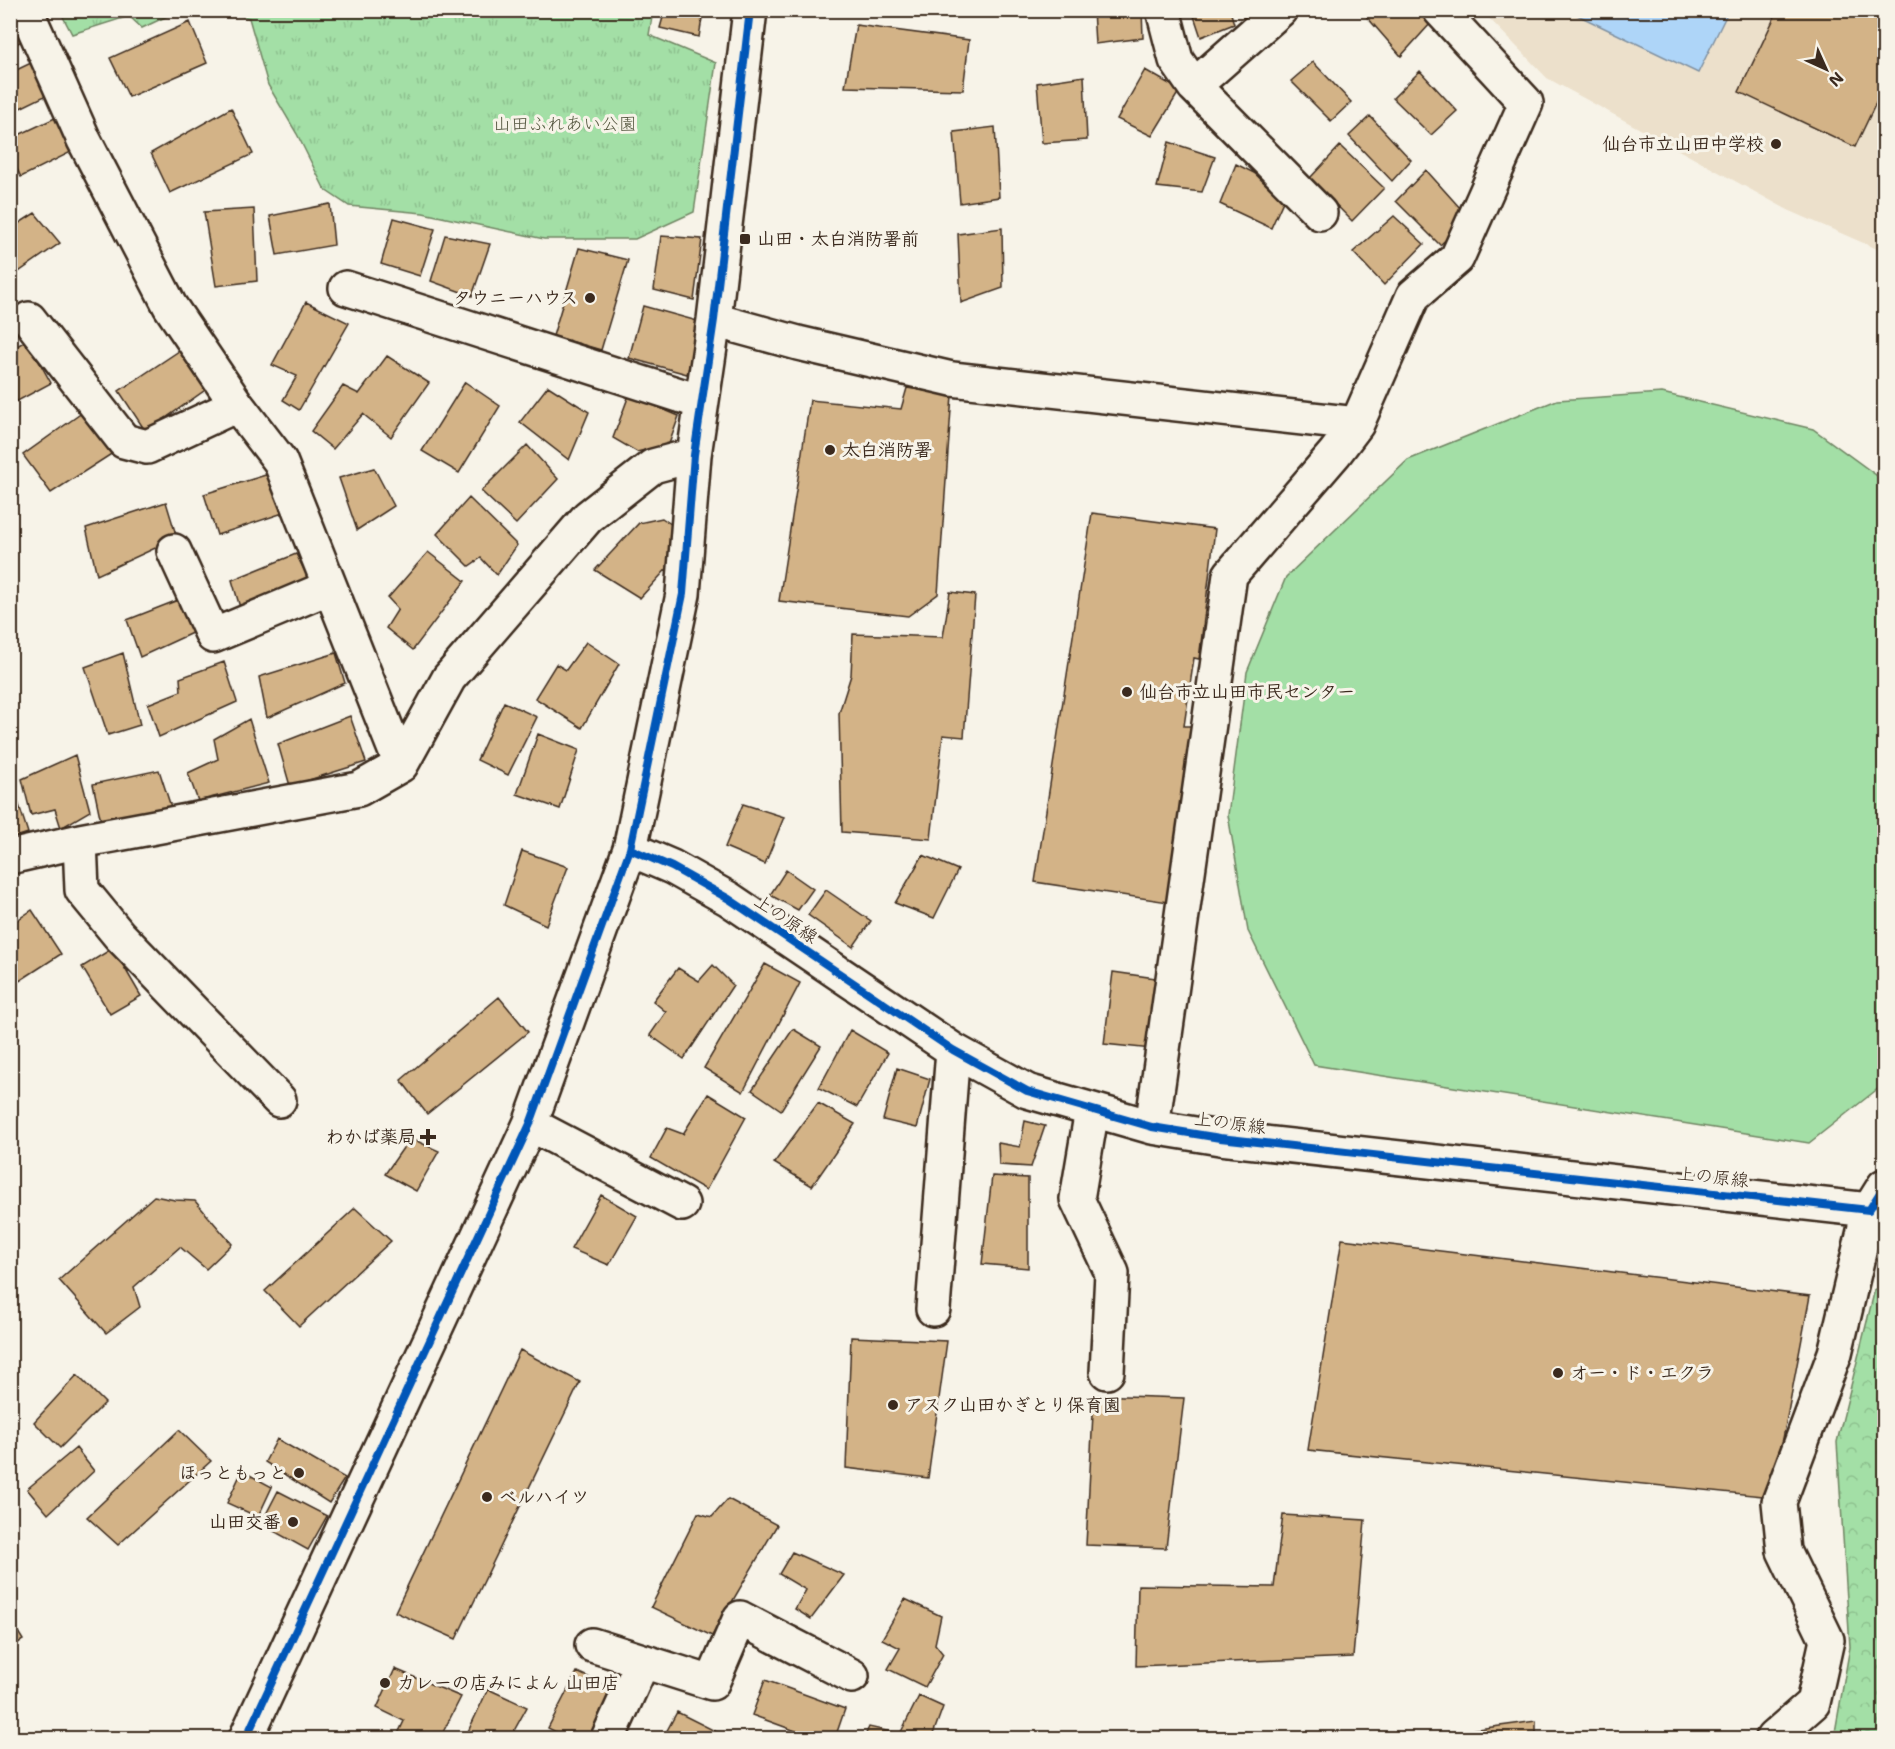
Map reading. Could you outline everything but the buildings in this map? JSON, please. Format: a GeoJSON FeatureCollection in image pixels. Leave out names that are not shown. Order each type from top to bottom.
{"type":"FeatureCollection","features":[{"type":"Feature","properties":{"kind":"street"},"geometry":{"type":"LineString","coordinates":[[26,10],[84,140],[171,306],[237,405],[280,461],[401,765]]}},
{"type":"Feature","properties":{"kind":"street"},"geometry":{"type":"LineString","coordinates":[[257,1735],[530,1124],[630,849],[683,594],[694,455],[714,320],[750,10]]}},
{"type":"Feature","properties":{"kind":"street"},"geometry":{"type":"LineString","coordinates":[[1162,10],[1176,60],[1194,87],[1320,213]]}},
{"type":"Feature","properties":{"kind":"street"},"geometry":{"type":"LineString","coordinates":[[1194,87],[1280,10]]}},
{"type":"Feature","properties":{"kind":"street"},"geometry":{"type":"LineString","coordinates":[[1152,1127],[1230,575],[1335,453],[1357,424],[1413,296],[1457,258],[1526,103],[1440,10]]}},
{"type":"Feature","properties":{"kind":"street"},"geometry":{"type":"LineString","coordinates":[[346,288],[701,402]]}},
{"type":"Feature","properties":{"kind":"street"},"geometry":{"type":"LineString","coordinates":[[29,319],[124,441],[147,447],[237,405]]}},
{"type":"Feature","properties":{"kind":"street"},"geometry":{"type":"LineString","coordinates":[[714,320],[952,380],[1357,424]]}},
{"type":"Feature","properties":{"kind":"street"},"geometry":{"type":"LineString","coordinates":[[10,857],[80,841],[360,789],[401,765],[449,678],[588,517],[653,466],[694,455]]}},
{"type":"Feature","properties":{"kind":"street"},"geometry":{"type":"LineString","coordinates":[[174,551],[213,636],[330,587]]}},
{"type":"Feature","properties":{"kind":"street"},"geometry":{"type":"LineString","coordinates":[[80,841],[82,890],[119,935],[279,1100]]}},
{"type":"Feature","properties":{"kind":"street","name":"上の原線"},"geometry":{"type":"LineString","coordinates":[[630,849],[672,867],[729,899],[953,1050],[1028,1091],[1152,1127],[1232,1139],[1877,1198]]}},
{"type":"Feature","properties":{"kind":"street"},"geometry":{"type":"LineString","coordinates":[[933,1309],[953,1050]]}},
{"type":"Feature","properties":{"kind":"street"},"geometry":{"type":"LineString","coordinates":[[1092,1110],[1077,1199],[1112,1274],[1107,1372]]}},
{"type":"Feature","properties":{"kind":"street"},"geometry":{"type":"LineString","coordinates":[[530,1124],[682,1204]]}},
{"type":"Feature","properties":{"kind":"street"},"geometry":{"type":"LineString","coordinates":[[1773,1738],[1813,1703],[1827,1640],[1784,1551],[1779,1502],[1835,1353],[1877,1198]]}},
{"type":"Feature","properties":{"kind":"street"},"geometry":{"type":"LineString","coordinates":[[592,1645],[712,1683],[740,1618],[852,1676]]}},
{"type":"Feature","properties":{"kind":"street"},"geometry":{"type":"LineString","coordinates":[[608,1738],[643,1661]]}},
{"type":"Feature","properties":{"kind":"shaded area","name":"仙台市立山田中学校"},"geometry":{"type":"Polygon","coordinates":[[[1482,11],[1884,11],[1884,252],[1788,210],[1547,78],[1482,11]]]}},
{"type":"Feature","properties":{"kind":"green space"},"geometry":{"type":"Polygon","coordinates":[[[60,11],[178,11],[142,28],[129,16],[72,34],[60,11]]]}},
{"type":"Feature","properties":{"kind":"green space","name":"山田ふれあい公園"},"geometry":{"type":"Polygon","coordinates":[[[225,11],[653,11],[649,35],[716,63],[694,212],[635,239],[544,239],[423,213],[349,206],[325,190],[297,134],[268,85],[249,18],[225,11]]]}},
{"type":"Feature","properties":{"kind":"green space"},"geometry":{"type":"Polygon","coordinates":[[[1662,393],[1813,429],[1884,481],[1884,1084],[1809,1143],[1314,1065],[1248,931],[1228,815],[1247,672],[1286,577],[1408,460],[1557,400],[1662,393]]]}},
{"type":"Feature","properties":{"kind":"green space"},"geometry":{"type":"Polygon","coordinates":[[[1875,1289],[1884,1293],[1884,1738],[1834,1738],[1850,1647],[1837,1442],[1875,1289]]]}},
{"type":"Feature","properties":{"kind":"water"},"geometry":{"type":"Polygon","coordinates":[[[1569,11],[1719,11],[1727,14],[1698,73],[1569,11]]]}},
{"type":"Feature","properties":{"kind":"cycle path"},"geometry":{"type":"LineString","coordinates":[[246,1738],[530,1124],[630,849],[683,594],[694,455],[714,320],[750,10]]}},
{"type":"Feature","properties":{"kind":"cycle path"},"geometry":{"type":"LineString","coordinates":[[630,849],[672,867],[729,899],[953,1050],[1027,1091],[1152,1127],[1220,1138],[1869,1210],[1884,1186]]}},
{"type":"Feature","properties":{"kind":"place","name":"仙台市立山田中学校"},"geometry":{"type":"Point","coordinates":[1776,144]}},
{"type":"Feature","properties":{"kind":"place","name":"山田・太白消防署前"},"geometry":{"type":"Point","coordinates":[745,239]}},
{"type":"Feature","properties":{"kind":"place","name":"タウニーハウス"},"geometry":{"type":"Point","coordinates":[590,298]}},
{"type":"Feature","properties":{"kind":"place","name":"太白消防署"},"geometry":{"type":"Point","coordinates":[830,450]}},
{"type":"Feature","properties":{"kind":"place","name":"仙台市立山田市民センター"},"geometry":{"type":"Point","coordinates":[1127,692]}},
{"type":"Feature","properties":{"kind":"place","name":"わかば薬局"},"geometry":{"type":"Point","coordinates":[428,1137]}},
{"type":"Feature","properties":{"kind":"place","name":"オー・ド・エクラ"},"geometry":{"type":"Point","coordinates":[1558,1373]}},
{"type":"Feature","properties":{"kind":"place","name":"アスク山田かぎとり保育園"},"geometry":{"type":"Point","coordinates":[893,1405]}},
{"type":"Feature","properties":{"kind":"place","name":"ほっともっと"},"geometry":{"type":"Point","coordinates":[299,1473]}},
{"type":"Feature","properties":{"kind":"place","name":"ベルハイツ"},"geometry":{"type":"Point","coordinates":[487,1497]}},
{"type":"Feature","properties":{"kind":"place","name":"山田交番"},"geometry":{"type":"Point","coordinates":[293,1522]}},
{"type":"Feature","properties":{"kind":"place","name":"カレーの店みによん 山田店"},"geometry":{"type":"Point","coordinates":[385,1683]}}]}
